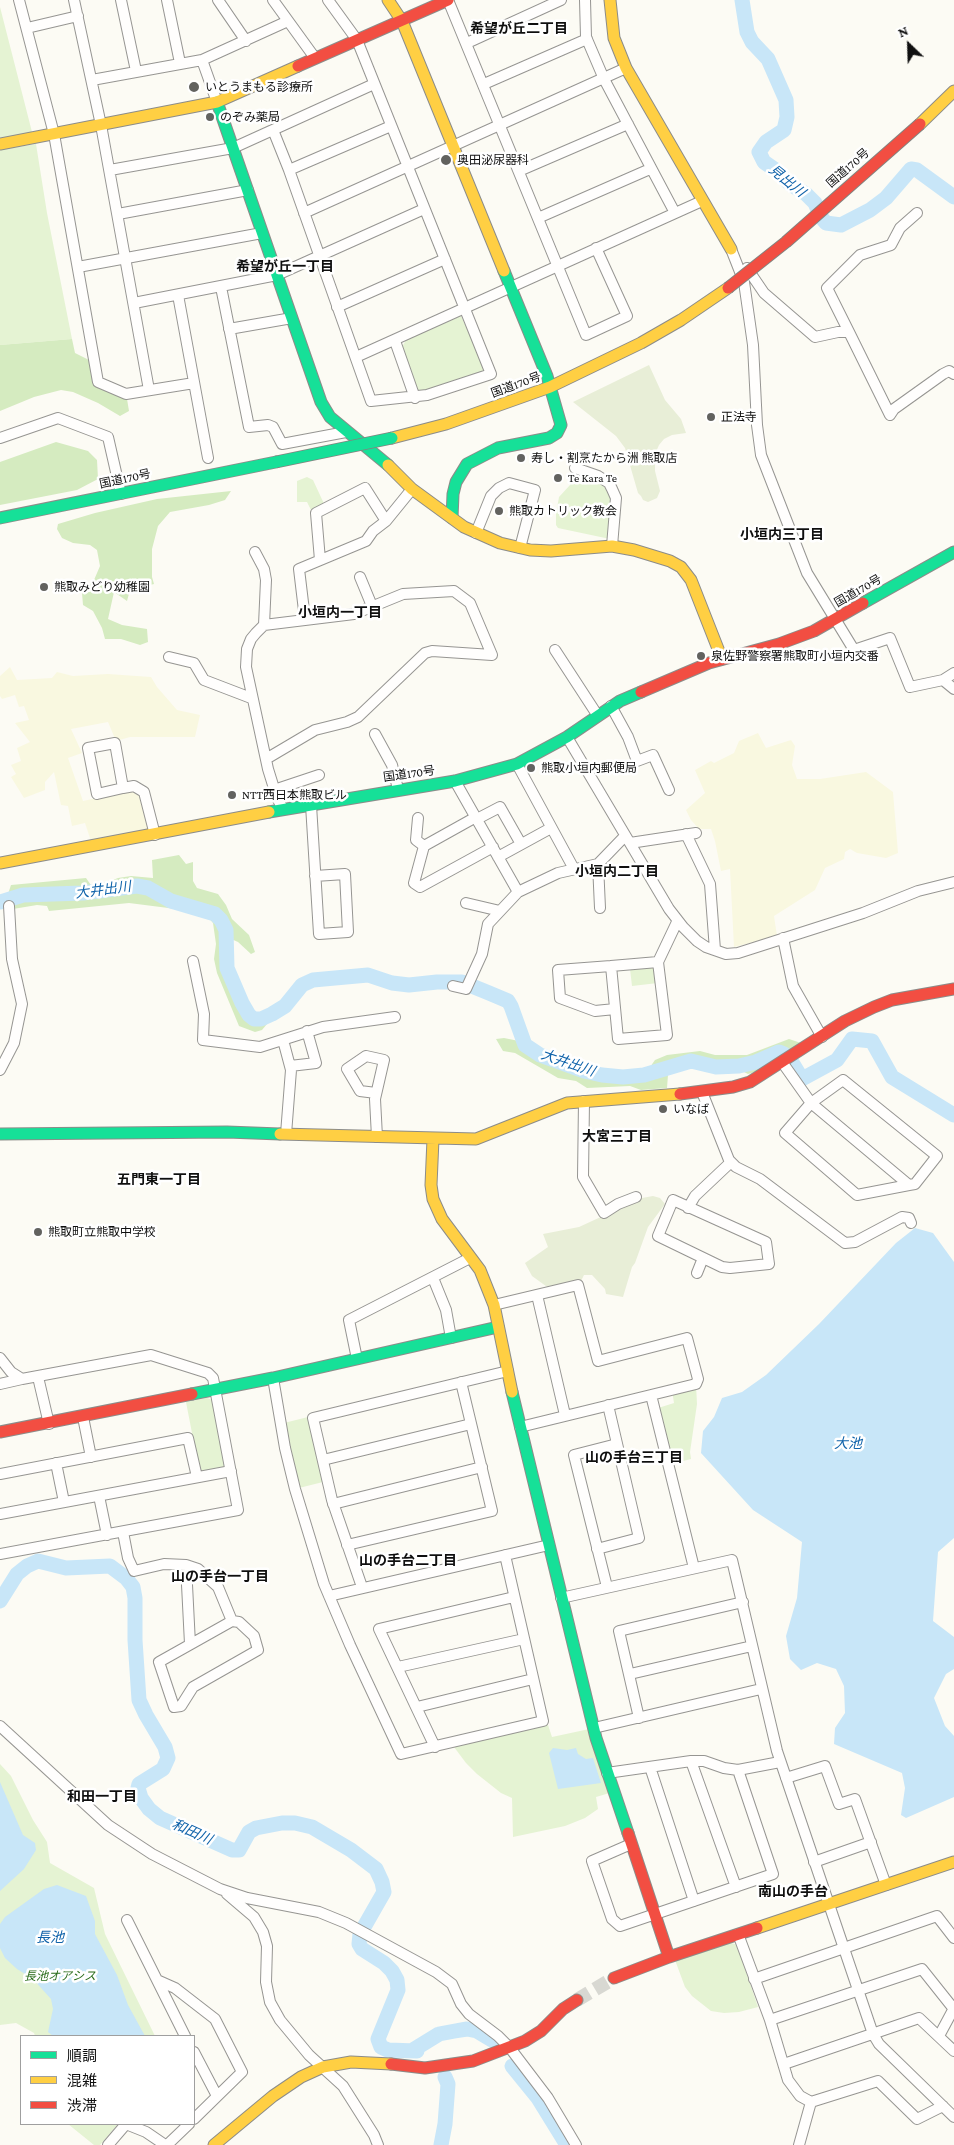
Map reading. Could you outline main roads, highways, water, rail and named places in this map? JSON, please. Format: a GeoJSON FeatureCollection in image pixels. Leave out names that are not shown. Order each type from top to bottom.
{"type":"FeatureCollection","features":[{"type":"Feature","properties":{"kind":"main road"},"geometry":{"type":"LineString","coordinates":[[388,0],[402,20],[512,288],[550,388],[561,425],[557,433],[549,438],[498,448],[467,464],[456,482],[453,494],[452,518]]}},
{"type":"Feature","properties":{"kind":"main road"},"geometry":{"type":"LineString","coordinates":[[0,144],[101,126],[217,102],[448,0]]}},
{"type":"Feature","properties":{"kind":"main road"},"geometry":{"type":"LineString","coordinates":[[610,0],[614,38],[626,68],[702,202],[734,254]]}},
{"type":"Feature","properties":{"kind":"main road","name":"国道170号"},"geometry":{"type":"LineString","coordinates":[[0,518],[392,438],[446,424],[550,388],[637,345],[681,320],[728,288],[786,242],[920,124],[954,91]]}},
{"type":"Feature","properties":{"kind":"main road"},"geometry":{"type":"LineString","coordinates":[[217,102],[322,402],[330,417],[387,464],[412,489],[476,533],[500,543],[520,548],[551,551],[612,546],[670,561],[680,567],[691,580],[722,659]]}},
{"type":"Feature","properties":{"kind":"main road","name":"国道170号"},"geometry":{"type":"LineString","coordinates":[[0,863],[155,835],[283,809],[455,781],[517,764],[567,737],[612,706],[631,696],[722,659],[799,637],[836,620],[954,552]]}},
{"type":"Feature","properties":{"kind":"main road"},"geometry":{"type":"LineString","coordinates":[[0,1134],[228,1132],[476,1139],[566,1103],[702,1092],[750,1082],[845,1021],[892,1000],[954,989]]}},
{"type":"Feature","properties":{"kind":"main road"},"geometry":{"type":"LineString","coordinates":[[433,1139],[430,1185],[433,1199],[442,1219],[483,1277],[494,1305],[520,1427],[594,1728],[607,1773],[669,1957]]}},
{"type":"Feature","properties":{"kind":"main road"},"geometry":{"type":"LineString","coordinates":[[0,1432],[273,1378],[498,1327]]}},
{"type":"Feature","properties":{"kind":"main road"},"geometry":{"type":"LineString","coordinates":[[614,1978],[669,1957],[954,1862]]}},
{"type":"Feature","properties":{"kind":"main road"},"geometry":{"type":"LineString","coordinates":[[214,2145],[272,2096],[301,2077],[323,2067],[351,2062],[374,2062],[425,2068],[473,2061],[525,2042],[541,2031],[563,2009],[577,2000]]}},
{"type":"Feature","properties":{"kind":"water","name":"大池"},"geometry":{"type":"Polygon","coordinates":[[[915,1228],[933,1233],[954,1262],[954,1538],[938,1552],[933,1621],[954,1637],[954,1669],[946,1674],[934,1698],[945,1726],[954,1736],[954,1797],[906,1818],[901,1815],[905,1788],[902,1773],[834,1744],[835,1728],[845,1713],[844,1686],[836,1669],[817,1663],[801,1670],[790,1659],[786,1636],[797,1598],[802,1542],[753,1510],[701,1453],[703,1431],[714,1417],[722,1398],[742,1392],[766,1375],[819,1324],[896,1243],[915,1228]]]}},
{"type":"Feature","properties":{"kind":"water"},"geometry":{"type":"Polygon","coordinates":[[[553,1748],[567,1750],[576,1748],[578,1754],[586,1759],[593,1758],[601,1783],[558,1789],[549,1753],[553,1748]]]}},
{"type":"Feature","properties":{"kind":"water"},"geometry":{"type":"Polygon","coordinates":[[[0,1782],[23,1835],[35,1843],[36,1850],[24,1869],[0,1891],[0,1782]]]}},
{"type":"Feature","properties":{"kind":"water","name":"長池"},"geometry":{"type":"Polygon","coordinates":[[[57,1885],[86,1896],[95,1921],[95,1934],[117,1975],[128,2005],[144,2035],[52,2035],[48,2032],[53,2009],[51,1999],[33,1979],[17,1969],[5,1958],[0,1948],[0,1924],[5,1917],[44,1889],[57,1885]]]}},
{"type":"Feature","properties":{"kind":"waterway","name":"見出川"},"geometry":{"type":"LineString","coordinates":[[742,0],[747,32],[752,42],[768,59],[786,100],[787,117],[784,130],[766,142],[759,152],[764,162],[815,203],[826,223],[841,225],[870,210],[886,198],[911,169],[917,170],[954,197]]}},
{"type":"Feature","properties":{"kind":"waterway","name":"大井出川"},"geometry":{"type":"LineString","coordinates":[[0,902],[23,895],[83,893],[137,886],[148,888],[171,901],[215,914],[221,920],[226,930],[227,968],[242,1003],[249,1015],[254,1019],[261,1019],[285,1006],[302,985],[313,980],[368,975],[392,983],[409,985],[462,982],[508,1001],[525,1045],[540,1055],[584,1071],[602,1075],[623,1077],[644,1075],[691,1061],[716,1067],[739,1066],[756,1062],[779,1052],[784,1054]]}},
{"type":"Feature","properties":{"kind":"waterway","name":"大井出川"},"geometry":{"type":"LineString","coordinates":[[791,1061],[802,1079],[837,1060],[852,1039],[872,1041],[892,1077],[954,1115]]}},
{"type":"Feature","properties":{"kind":"waterway","name":"和田川"},"geometry":{"type":"LineString","coordinates":[[0,1601],[17,1574],[27,1566],[38,1561],[66,1568],[110,1566],[126,1578],[133,1587],[135,1598],[135,1640],[139,1700],[165,1747],[168,1758],[163,1769],[139,1784],[138,1788],[141,1798],[149,1809],[160,1818],[232,1850],[239,1850],[249,1832],[256,1828],[282,1823],[295,1823],[312,1827],[351,1850],[376,1869],[384,1892],[360,1934],[359,1944],[362,1949],[384,1963],[392,1971],[397,1980],[398,1990],[378,2039],[381,2047],[388,2050],[417,2051]]}},
{"type":"Feature","properties":{"kind":"waterway"},"geometry":{"type":"LineString","coordinates":[[413,2050],[439,2034],[467,2029],[477,2031],[492,2040]]}},
{"type":"Feature","properties":{"kind":"waterway"},"geometry":{"type":"LineString","coordinates":[[512,2066],[538,2098],[567,2145]]}},
{"type":"Feature","properties":{"kind":"waterway","name":"和田川"},"geometry":{"type":"LineString","coordinates":[[441,2145],[445,2124],[448,2084],[445,2077]]}},
{"type":"Feature","properties":{"kind":"tunnel"},"geometry":{"type":"LineString","coordinates":[[577,2000],[614,1978]]}},
{"type":"Feature","properties":{"kind":"place","name":"いとうまもる診療所"},"geometry":{"type":"Point","coordinates":[194,87]}},
{"type":"Feature","properties":{"kind":"place","name":"のぞみ薬局"},"geometry":{"type":"Point","coordinates":[210,117]}},
{"type":"Feature","properties":{"kind":"place","name":"奥田泌尿器科"},"geometry":{"type":"Point","coordinates":[446,160]}},
{"type":"Feature","properties":{"kind":"place","name":"正法寺"},"geometry":{"type":"Point","coordinates":[711,417]}},
{"type":"Feature","properties":{"kind":"place","name":"寿し・割烹たから洲 熊取店"},"geometry":{"type":"Point","coordinates":[521,458]}},
{"type":"Feature","properties":{"kind":"place","name":"Te Kara Te"},"geometry":{"type":"Point","coordinates":[558,478]}},
{"type":"Feature","properties":{"kind":"place","name":"熊取カトリック教会"},"geometry":{"type":"Point","coordinates":[499,511]}},
{"type":"Feature","properties":{"kind":"place","name":"熊取みどり幼稚園"},"geometry":{"type":"Point","coordinates":[44,587]}},
{"type":"Feature","properties":{"kind":"place","name":"泉佐野警察署熊取町小垣内交番"},"geometry":{"type":"Point","coordinates":[701,656]}},
{"type":"Feature","properties":{"kind":"place","name":"熊取小垣内郵便局"},"geometry":{"type":"Point","coordinates":[531,768]}},
{"type":"Feature","properties":{"kind":"place","name":"NTT西日本熊取ビル"},"geometry":{"type":"Point","coordinates":[232,795]}},
{"type":"Feature","properties":{"kind":"place","name":"いなば"},"geometry":{"type":"Point","coordinates":[663,1109]}},
{"type":"Feature","properties":{"kind":"place","name":"熊取町立熊取中学校"},"geometry":{"type":"Point","coordinates":[38,1232]}},
{"type":"Feature","properties":{"kind":"district","name":"希望が丘二丁目"},"geometry":{"type":"Point","coordinates":[519,29]}},
{"type":"Feature","properties":{"kind":"district","name":"希望が丘一丁目"},"geometry":{"type":"Point","coordinates":[285,267]}},
{"type":"Feature","properties":{"kind":"district","name":"小垣内三丁目"},"geometry":{"type":"Point","coordinates":[782,535]}},
{"type":"Feature","properties":{"kind":"district","name":"小垣内一丁目"},"geometry":{"type":"Point","coordinates":[340,613]}},
{"type":"Feature","properties":{"kind":"district","name":"小垣内二丁目"},"geometry":{"type":"Point","coordinates":[617,872]}},
{"type":"Feature","properties":{"kind":"district","name":"大宮三丁目"},"geometry":{"type":"Point","coordinates":[617,1137]}},
{"type":"Feature","properties":{"kind":"district","name":"五門東一丁目"},"geometry":{"type":"Point","coordinates":[159,1180]}},
{"type":"Feature","properties":{"kind":"district","name":"山の手台三丁目"},"geometry":{"type":"Point","coordinates":[634,1458]}},
{"type":"Feature","properties":{"kind":"district","name":"山の手台二丁目"},"geometry":{"type":"Point","coordinates":[408,1561]}},
{"type":"Feature","properties":{"kind":"district","name":"山の手台一丁目"},"geometry":{"type":"Point","coordinates":[220,1577]}},
{"type":"Feature","properties":{"kind":"district","name":"和田一丁目"},"geometry":{"type":"Point","coordinates":[102,1797]}},
{"type":"Feature","properties":{"kind":"district","name":"南山の手台"},"geometry":{"type":"Point","coordinates":[793,1892]}},
{"type":"Feature","properties":{"kind":"park label","name":"長池オアシス"},"geometry":{"type":"Point","coordinates":[60,1976]}}]}
